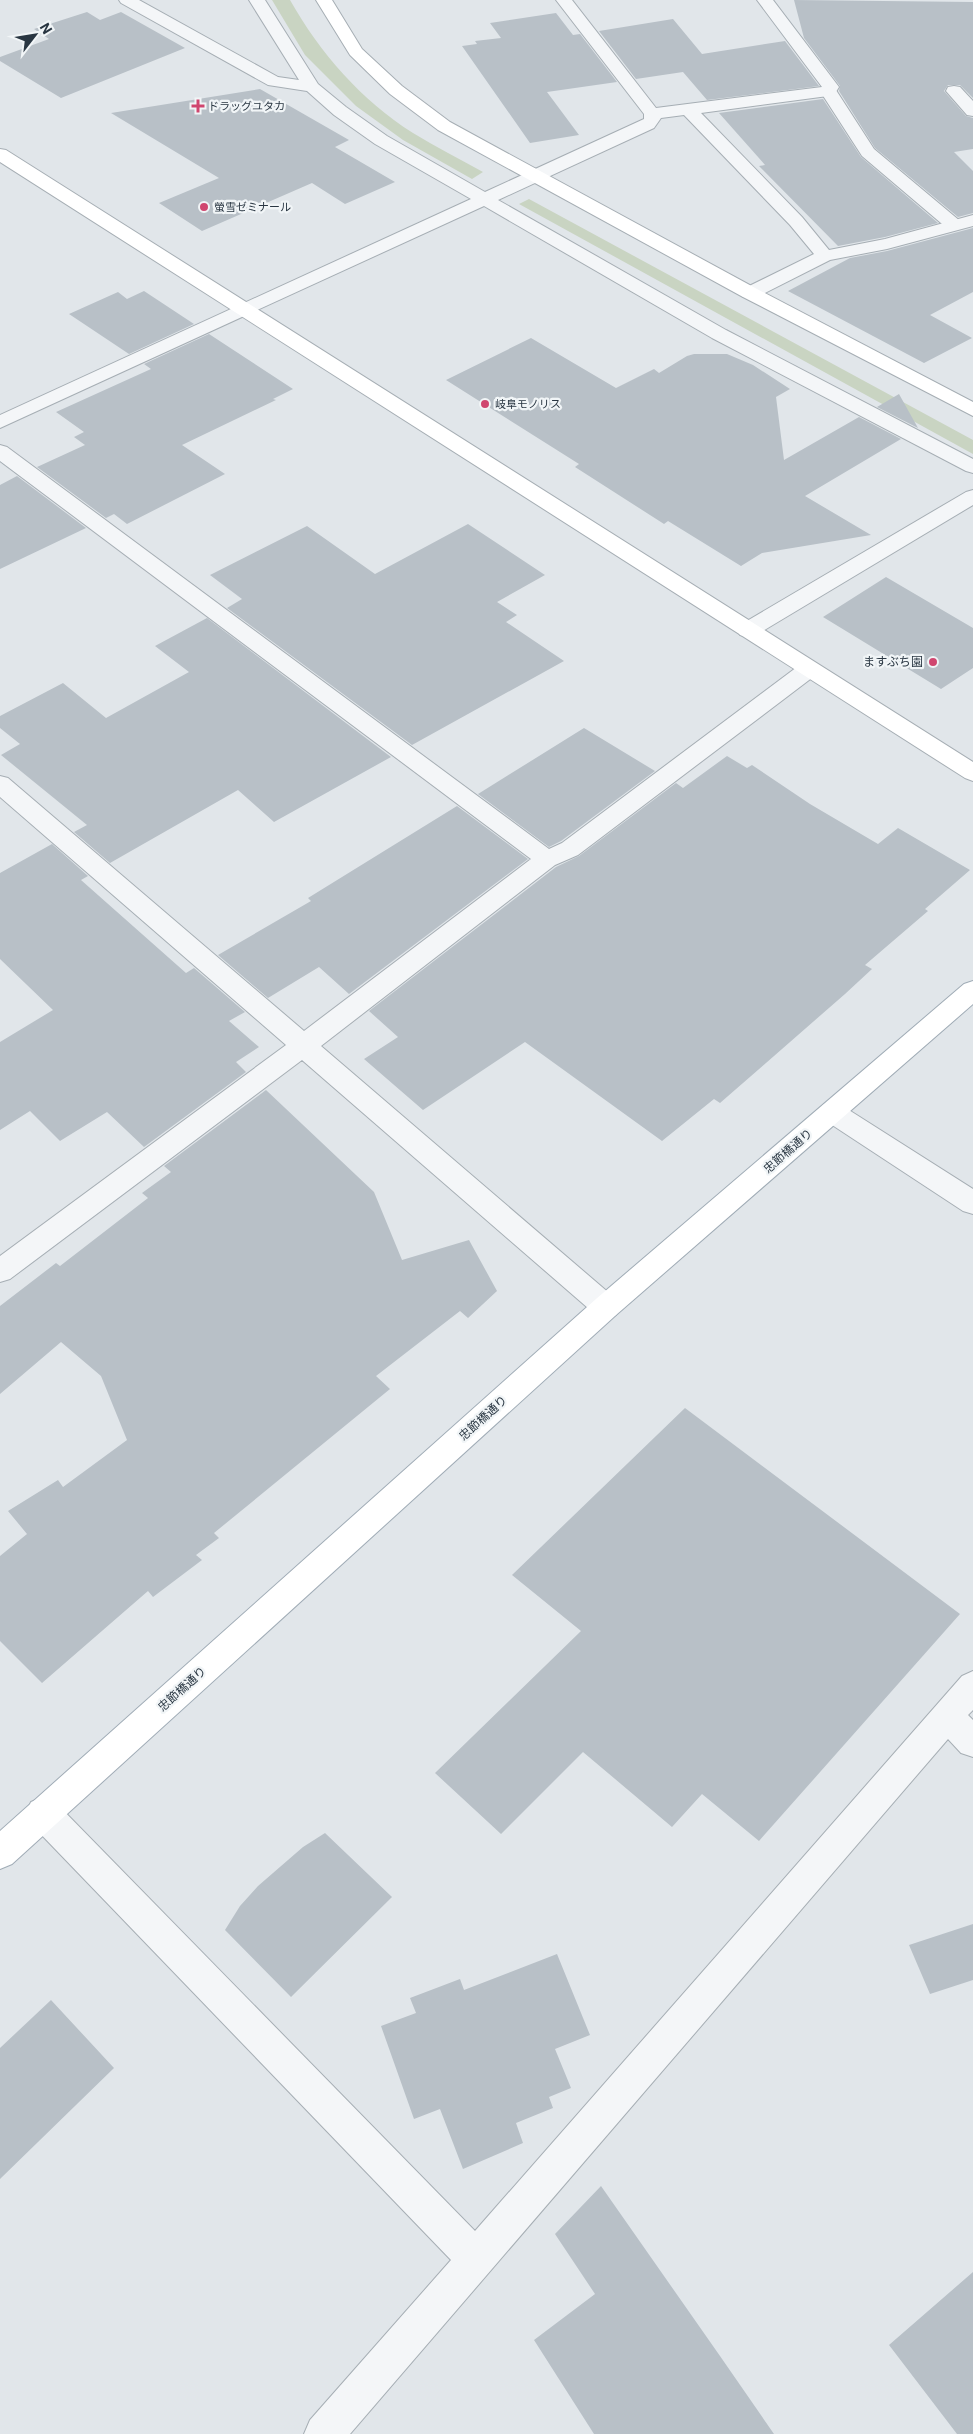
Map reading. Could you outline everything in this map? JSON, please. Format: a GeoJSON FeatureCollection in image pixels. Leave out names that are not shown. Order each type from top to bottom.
{"type":"FeatureCollection","features":[{"type":"Feature","properties":{"kind":"street"},"geometry":{"type":"LineString","coordinates":[[127,0],[274,81],[312,87]]}},
{"type":"Feature","properties":{"kind":"street"},"geometry":{"type":"LineString","coordinates":[[257,0],[312,87],[340,111],[381,140],[719,334],[973,467]]}},
{"type":"Feature","properties":{"kind":"street"},"geometry":{"type":"LineString","coordinates":[[324,0],[356,52],[396,90],[444,126],[750,293],[973,410]]}},
{"type":"Feature","properties":{"kind":"street"},"geometry":{"type":"LineString","coordinates":[[0,422],[648,124],[653,120],[652,114],[564,0]]}},
{"type":"Feature","properties":{"kind":"street"},"geometry":{"type":"LineString","coordinates":[[765,0],[831,87],[828,91]]}},
{"type":"Feature","properties":{"kind":"street"},"geometry":{"type":"LineString","coordinates":[[652,114],[828,91]]}},
{"type":"Feature","properties":{"kind":"street"},"geometry":{"type":"LineString","coordinates":[[828,91],[868,152],[954,225]]}},
{"type":"Feature","properties":{"kind":"street"},"geometry":{"type":"LineString","coordinates":[[954,91],[973,111]]}},
{"type":"Feature","properties":{"kind":"street"},"geometry":{"type":"LineString","coordinates":[[689,110],[796,221],[825,256]]}},
{"type":"Feature","properties":{"kind":"street"},"geometry":{"type":"LineString","coordinates":[[0,154],[973,773]]}},
{"type":"Feature","properties":{"kind":"street"},"geometry":{"type":"LineString","coordinates":[[750,293],[825,256],[887,244],[973,220]]}},
{"type":"Feature","properties":{"kind":"street"},"geometry":{"type":"LineString","coordinates":[[0,451],[547,859]]}},
{"type":"Feature","properties":{"kind":"street"},"geometry":{"type":"LineString","coordinates":[[748,630],[973,496]]}},
{"type":"Feature","properties":{"kind":"street"},"geometry":{"type":"LineString","coordinates":[[0,1271],[304,1045],[547,859],[570,849],[809,669]]}},
{"type":"Feature","properties":{"kind":"street"},"geometry":{"type":"LineString","coordinates":[[0,784],[606,1308]]}},
{"type":"Feature","properties":{"kind":"street","name":"忠節橋通り"},"geometry":{"type":"LineString","coordinates":[[0,1853],[606,1308],[973,990]]}},
{"type":"Feature","properties":{"kind":"street"},"geometry":{"type":"LineString","coordinates":[[832,1112],[973,1203]]}},
{"type":"Feature","properties":{"kind":"street"},"geometry":{"type":"LineString","coordinates":[[324,2434],[973,1686]]}},
{"type":"Feature","properties":{"kind":"street"},"geometry":{"type":"LineString","coordinates":[[947,1716],[973,1742]]}},
{"type":"Feature","properties":{"kind":"street"},"geometry":{"type":"LineString","coordinates":[[44,1814],[476,2259]]}},
{"type":"Feature","properties":{"kind":"green space"},"geometry":{"type":"Polygon","coordinates":[[[272,0],[290,0],[328,57],[376,106],[413,133],[483,172],[472,179],[403,140],[356,106],[305,55],[272,0]]]}},
{"type":"Feature","properties":{"kind":"green space"},"geometry":{"type":"Polygon","coordinates":[[[529,199],[973,440],[973,454],[519,204],[529,199]]]}},
{"type":"Feature","properties":{"kind":"building"},"geometry":{"type":"Polygon","coordinates":[[[794,0],[973,2],[973,98],[960,85],[948,85],[944,91],[966,116],[973,118],[973,149],[954,152],[973,171],[973,213],[958,217],[875,148],[839,91],[840,86],[804,38],[794,0]]]}},
{"type":"Feature","properties":{"kind":"building"},"geometry":{"type":"Polygon","coordinates":[[[87,12],[100,20],[121,12],[185,48],[61,98],[0,61],[0,57],[49,39],[34,29],[87,12]]]}},
{"type":"Feature","properties":{"kind":"building"},"geometry":{"type":"Polygon","coordinates":[[[556,13],[573,35],[580,34],[617,82],[547,92],[579,135],[530,143],[462,46],[477,44],[475,41],[501,38],[490,23],[556,13]]]}},
{"type":"Feature","properties":{"kind":"building"},"geometry":{"type":"Polygon","coordinates":[[[673,19],[702,54],[785,41],[819,86],[707,100],[683,72],[636,79],[599,31],[673,19]]]}},
{"type":"Feature","properties":{"kind":"building"},"geometry":{"type":"Polygon","coordinates":[[[260,89],[349,140],[335,147],[395,182],[345,204],[312,183],[202,231],[159,203],[219,178],[111,113],[260,89]]]}},
{"type":"Feature","properties":{"kind":"building"},"geometry":{"type":"Polygon","coordinates":[[[823,99],[861,157],[938,223],[885,237],[838,246],[759,166],[765,165],[719,113],[823,99]]]}},
{"type":"Feature","properties":{"kind":"building"},"geometry":{"type":"Polygon","coordinates":[[[973,228],[973,292],[930,315],[972,338],[924,363],[788,291],[850,258],[887,251],[973,228]]]}},
{"type":"Feature","properties":{"kind":"building"},"geometry":{"type":"Polygon","coordinates":[[[144,291],[194,324],[129,354],[69,314],[118,292],[127,299],[144,291]]]}},
{"type":"Feature","properties":{"kind":"building"},"geometry":{"type":"Polygon","coordinates":[[[209,334],[293,389],[273,399],[276,400],[182,445],[225,474],[127,524],[114,514],[106,518],[37,467],[85,445],[74,437],[84,432],[56,412],[151,369],[144,364],[209,334]]]}},
{"type":"Feature","properties":{"kind":"building"},"geometry":{"type":"Polygon","coordinates":[[[531,338],[616,388],[654,369],[659,373],[687,356],[694,354],[727,354],[753,365],[790,389],[776,397],[784,460],[859,417],[901,439],[805,496],[871,535],[762,553],[741,566],[668,521],[664,524],[575,467],[579,464],[446,380],[531,338]]]}},
{"type":"Feature","properties":{"kind":"building"},"geometry":{"type":"Polygon","coordinates":[[[899,394],[918,428],[877,407],[899,394]]]}},
{"type":"Feature","properties":{"kind":"building"},"geometry":{"type":"Polygon","coordinates":[[[17,476],[86,528],[0,569],[0,485],[17,476]]]}},
{"type":"Feature","properties":{"kind":"building"},"geometry":{"type":"Polygon","coordinates":[[[468,524],[545,575],[497,602],[517,615],[506,622],[564,661],[412,745],[227,608],[242,599],[210,575],[307,526],[375,574],[468,524]]]}},
{"type":"Feature","properties":{"kind":"building"},"geometry":{"type":"Polygon","coordinates":[[[886,577],[973,628],[973,668],[941,689],[823,617],[886,577]]]}},
{"type":"Feature","properties":{"kind":"building"},"geometry":{"type":"Polygon","coordinates":[[[207,618],[391,757],[274,822],[238,790],[110,863],[74,832],[87,825],[1,755],[20,744],[0,728],[0,716],[63,683],[106,718],[189,672],[155,646],[207,618]]]}},
{"type":"Feature","properties":{"kind":"building"},"geometry":{"type":"Polygon","coordinates":[[[584,728],[655,771],[561,841],[549,847],[478,794],[584,728]]]}},
{"type":"Feature","properties":{"kind":"building"},"geometry":{"type":"Polygon","coordinates":[[[727,756],[747,768],[752,765],[810,804],[878,844],[898,828],[970,870],[925,909],[928,911],[865,965],[872,969],[845,994],[720,1103],[714,1099],[662,1141],[525,1042],[423,1110],[364,1059],[398,1037],[369,1011],[556,867],[579,856],[676,783],[683,788],[727,756]]]}},
{"type":"Feature","properties":{"kind":"building"},"geometry":{"type":"Polygon","coordinates":[[[457,806],[528,859],[349,994],[319,967],[268,998],[218,955],[311,901],[308,898],[457,806]]]}},
{"type":"Feature","properties":{"kind":"building"},"geometry":{"type":"Polygon","coordinates":[[[52,844],[88,876],[81,880],[186,973],[194,968],[245,1012],[229,1021],[259,1047],[236,1062],[246,1072],[144,1147],[107,1112],[60,1141],[30,1111],[0,1130],[0,1042],[53,1010],[0,959],[0,873],[52,844]]]}},
{"type":"Feature","properties":{"kind":"building"},"geometry":{"type":"Polygon","coordinates":[[[266,1090],[374,1192],[402,1260],[469,1240],[497,1291],[468,1318],[460,1311],[376,1376],[390,1389],[214,1533],[219,1538],[196,1555],[202,1560],[153,1597],[148,1591],[42,1683],[0,1641],[0,1556],[27,1534],[8,1511],[58,1480],[63,1487],[127,1440],[101,1376],[61,1342],[0,1394],[0,1306],[56,1263],[60,1266],[148,1198],[142,1193],[171,1172],[164,1166],[266,1090]]]}},
{"type":"Feature","properties":{"kind":"building"},"geometry":{"type":"Polygon","coordinates":[[[685,1408],[960,1614],[759,1841],[702,1794],[672,1827],[583,1752],[501,1834],[435,1773],[581,1631],[512,1575],[685,1408]]]}},
{"type":"Feature","properties":{"kind":"building"},"geometry":{"type":"Polygon","coordinates":[[[325,1833],[392,1897],[291,1997],[225,1930],[240,1906],[258,1886],[303,1847],[325,1833]]]}},
{"type":"Feature","properties":{"kind":"building"},"geometry":{"type":"Polygon","coordinates":[[[973,1924],[973,1980],[930,1994],[909,1945],[973,1924]]]}},
{"type":"Feature","properties":{"kind":"building"},"geometry":{"type":"Polygon","coordinates":[[[557,1954],[590,2035],[555,2049],[571,2088],[549,2097],[553,2108],[516,2123],[523,2143],[463,2169],[440,2109],[414,2119],[381,2026],[416,2013],[410,1998],[460,1979],[464,1990],[557,1954]]]}},
{"type":"Feature","properties":{"kind":"building"},"geometry":{"type":"Polygon","coordinates":[[[51,2000],[114,2068],[0,2179],[0,2048],[51,2000]]]}},
{"type":"Feature","properties":{"kind":"building"},"geometry":{"type":"Polygon","coordinates":[[[601,2186],[774,2434],[594,2434],[534,2340],[595,2294],[555,2234],[601,2186]]]}},
{"type":"Feature","properties":{"kind":"building"},"geometry":{"type":"Polygon","coordinates":[[[973,2272],[973,2434],[957,2434],[889,2345],[973,2272]]]}},
{"type":"Feature","properties":{"kind":"place","name":"ドラッグユタカ"},"geometry":{"type":"Point","coordinates":[198,106]}},
{"type":"Feature","properties":{"kind":"place","name":"螢雪ゼミナール"},"geometry":{"type":"Point","coordinates":[204,207]}},
{"type":"Feature","properties":{"kind":"place","name":"岐阜モノリス"},"geometry":{"type":"Point","coordinates":[485,404]}},
{"type":"Feature","properties":{"kind":"place","name":"ますぶち園"},"geometry":{"type":"Point","coordinates":[933,662]}}]}
